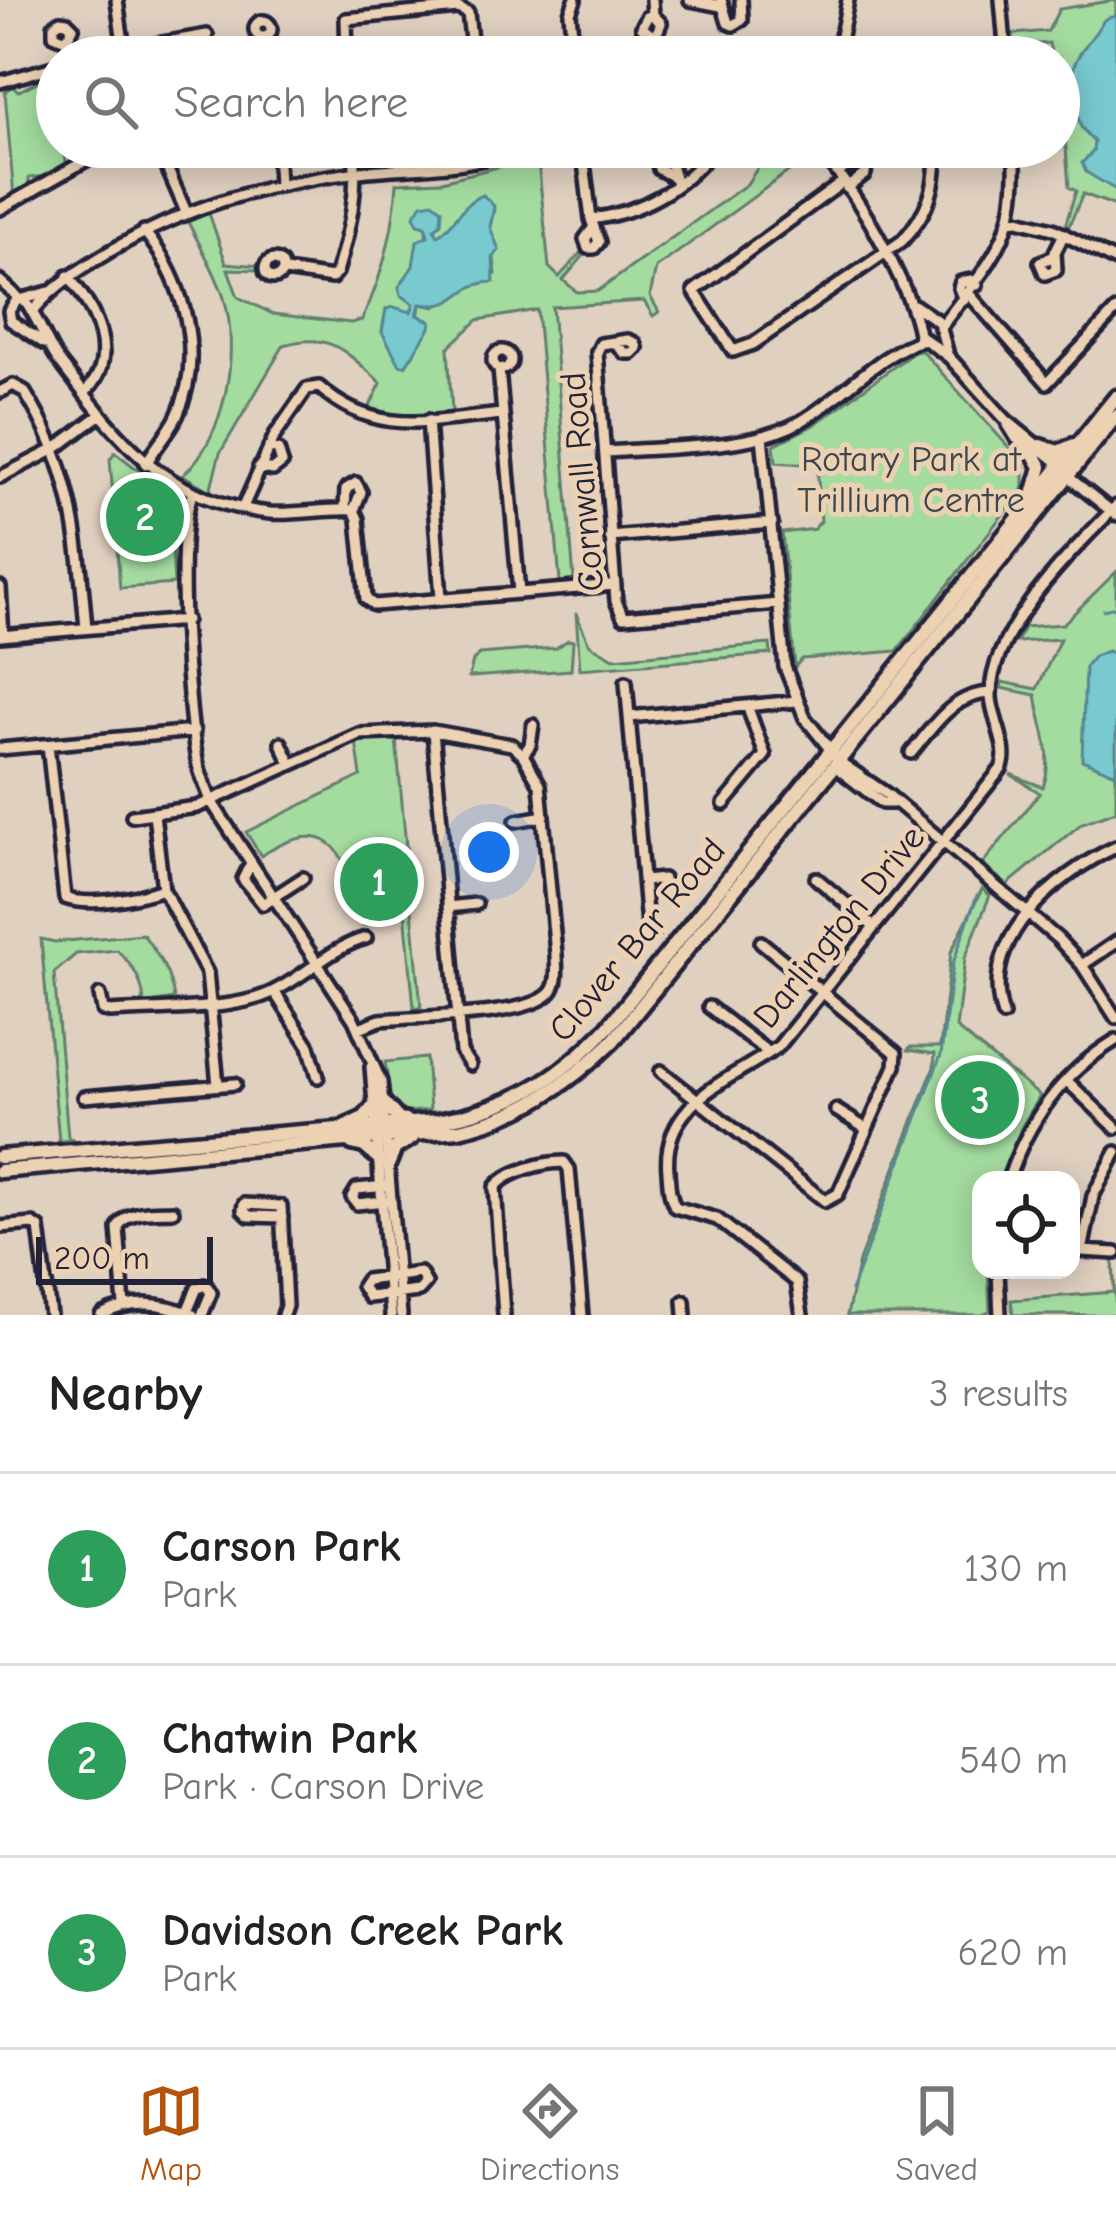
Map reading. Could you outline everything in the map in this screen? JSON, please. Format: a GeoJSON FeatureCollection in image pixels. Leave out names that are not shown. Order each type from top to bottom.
{"type":"FeatureCollection","features":[{"type":"Feature","properties":{"kind":"main road","name":"Clover Bar Road"},"geometry":{"type":"LineString","coordinates":[[0,1171],[380,1132],[459,1130],[505,1116],[546,1096],[593,1060],[836,759],[1116,397]]}},
{"type":"Feature","properties":{"kind":"main road","name":"Clover Bar Road"},"geometry":{"type":"LineString","coordinates":[[836,759],[1013,522],[1116,416]]}},
{"type":"Feature","properties":{"kind":"main road"},"geometry":{"type":"LineString","coordinates":[[1013,522],[1040,481],[1036,450],[1058,452],[1080,441]]}},
{"type":"Feature","properties":{"kind":"main road"},"geometry":{"type":"LineString","coordinates":[[379,1105],[418,1129],[382,1161],[364,1146],[340,1136],[379,1105]]}},
{"type":"Feature","properties":{"kind":"main road","name":"Clover Bar Road"},"geometry":{"type":"LineString","coordinates":[[0,1157],[340,1136]]}},
{"type":"Feature","properties":{"kind":"street"},"geometry":{"type":"LineString","coordinates":[[117,0],[122,36]]}},
{"type":"Feature","properties":{"kind":"street"},"geometry":{"type":"LineString","coordinates":[[572,36],[570,13],[575,0]]}},
{"type":"Feature","properties":{"kind":"street"},"geometry":{"type":"LineString","coordinates":[[652,0],[653,15]]}},
{"type":"Feature","properties":{"kind":"street"},"geometry":{"type":"LineString","coordinates":[[690,0],[721,3],[728,23],[739,25],[741,0]]}},
{"type":"Feature","properties":{"kind":"street"},"geometry":{"type":"LineString","coordinates":[[841,36],[848,0]]}},
{"type":"Feature","properties":{"kind":"street"},"geometry":{"type":"LineString","coordinates":[[1001,0],[1004,36]]}},
{"type":"Feature","properties":{"kind":"street"},"geometry":{"type":"LineString","coordinates":[[346,36],[346,19],[458,8],[468,13],[471,36]]}},
{"type":"Feature","properties":{"kind":"street"},"geometry":{"type":"LineString","coordinates":[[202,36],[207,35]]}},
{"type":"Feature","properties":{"kind":"street"},"geometry":{"type":"LineString","coordinates":[[0,82],[36,72]]}},
{"type":"Feature","properties":{"kind":"street"},"geometry":{"type":"LineString","coordinates":[[0,209],[72,168]]}},
{"type":"Feature","properties":{"kind":"street"},"geometry":{"type":"LineString","coordinates":[[167,168],[185,212]]}},
{"type":"Feature","properties":{"kind":"street"},"geometry":{"type":"LineString","coordinates":[[278,168],[279,184]]}},
{"type":"Feature","properties":{"kind":"street"},"geometry":{"type":"LineString","coordinates":[[285,272],[332,278],[354,213],[356,168]]}},
{"type":"Feature","properties":{"kind":"street"},"geometry":{"type":"LineString","coordinates":[[0,329],[28,325],[50,291],[68,277],[185,212],[279,184],[421,168]]}},
{"type":"Feature","properties":{"kind":"street"},"geometry":{"type":"LineString","coordinates":[[585,168],[592,223],[634,212],[689,168]]}},
{"type":"Feature","properties":{"kind":"street"},"geometry":{"type":"LineString","coordinates":[[831,168],[884,251],[926,339],[949,357],[1006,420],[1016,438],[1114,510],[1030,603],[1008,638],[991,694],[957,701],[910,753]]}},
{"type":"Feature","properties":{"kind":"street"},"geometry":{"type":"LineString","coordinates":[[842,181],[694,291],[733,351],[741,352],[902,241],[922,219],[933,192],[934,168]]}},
{"type":"Feature","properties":{"kind":"street"},"geometry":{"type":"LineString","coordinates":[[605,452],[762,436],[799,422],[904,347],[926,339],[994,261],[1011,218],[1013,168]]}},
{"type":"Feature","properties":{"kind":"street"},"geometry":{"type":"LineString","coordinates":[[1011,218],[1064,234],[1116,261]]}},
{"type":"Feature","properties":{"kind":"street"},"geometry":{"type":"LineString","coordinates":[[144,231],[181,294],[190,344],[180,410],[146,464]]}},
{"type":"Feature","properties":{"kind":"street"},"geometry":{"type":"LineString","coordinates":[[1055,256],[1064,234]]}},
{"type":"Feature","properties":{"kind":"street"},"geometry":{"type":"LineString","coordinates":[[68,277],[98,321],[102,340],[99,373],[84,393]]}},
{"type":"Feature","properties":{"kind":"street"},"geometry":{"type":"LineString","coordinates":[[1,282],[9,313],[48,347]]}},
{"type":"Feature","properties":{"kind":"street"},"geometry":{"type":"LineString","coordinates":[[1,282],[34,313],[48,347],[100,415],[146,464],[193,493],[243,507],[284,513],[350,509],[358,519],[366,599],[374,605],[615,585]]}},
{"type":"Feature","properties":{"kind":"street"},"geometry":{"type":"LineString","coordinates":[[0,329],[22,300],[50,291]]}},
{"type":"Feature","properties":{"kind":"street"},"geometry":{"type":"LineString","coordinates":[[970,293],[1047,383],[1116,310]]}},
{"type":"Feature","properties":{"kind":"street"},"geometry":{"type":"LineString","coordinates":[[912,303],[936,323],[949,357]]}},
{"type":"Feature","properties":{"kind":"street"},"geometry":{"type":"LineString","coordinates":[[918,325],[936,323]]}},
{"type":"Feature","properties":{"kind":"street"},"geometry":{"type":"LineString","coordinates":[[904,347],[918,325]]}},
{"type":"Feature","properties":{"kind":"street","name":"Cornwall Road"},"geometry":{"type":"LineString","coordinates":[[615,343],[601,344],[597,352],[610,537],[623,617],[779,604]]}},
{"type":"Feature","properties":{"kind":"street"},"geometry":{"type":"LineString","coordinates":[[499,369],[519,592]]}},
{"type":"Feature","properties":{"kind":"street"},"geometry":{"type":"LineString","coordinates":[[0,392],[13,385],[25,391],[55,449],[75,513],[86,628]]}},
{"type":"Feature","properties":{"kind":"street"},"geometry":{"type":"LineString","coordinates":[[243,507],[269,447],[308,389],[319,387],[339,405],[370,419],[394,423],[503,414]]}},
{"type":"Feature","properties":{"kind":"street"},"geometry":{"type":"LineString","coordinates":[[0,478],[55,449],[100,415]]}},
{"type":"Feature","properties":{"kind":"street"},"geometry":{"type":"LineString","coordinates":[[428,420],[441,598]]}},
{"type":"Feature","properties":{"kind":"street"},"geometry":{"type":"LineString","coordinates":[[762,436],[785,668],[796,701],[841,771],[881,803],[893,803],[1028,912],[1082,964],[1116,1018]]}},
{"type":"Feature","properties":{"kind":"street"},"geometry":{"type":"LineString","coordinates":[[259,467],[273,470],[282,464],[278,450],[269,447]]}},
{"type":"Feature","properties":{"kind":"street"},"geometry":{"type":"LineString","coordinates":[[193,493],[182,543],[200,771],[212,801],[251,863],[244,880],[260,904],[303,878]]}},
{"type":"Feature","properties":{"kind":"street"},"geometry":{"type":"LineString","coordinates":[[610,537],[772,523]]}},
{"type":"Feature","properties":{"kind":"street"},"geometry":{"type":"LineString","coordinates":[[0,587],[1,636],[186,620]]}},
{"type":"Feature","properties":{"kind":"street"},"geometry":{"type":"LineString","coordinates":[[626,682],[647,925],[652,934]]}},
{"type":"Feature","properties":{"kind":"street","name":"Darlington Drive"},"geometry":{"type":"LineString","coordinates":[[695,1098],[769,1053],[1006,760],[991,694]]}},
{"type":"Feature","properties":{"kind":"street"},"geometry":{"type":"LineString","coordinates":[[629,716],[796,701]]}},
{"type":"Feature","properties":{"kind":"street"},"geometry":{"type":"LineString","coordinates":[[724,804],[765,755],[748,708]]}},
{"type":"Feature","properties":{"kind":"street"},"geometry":{"type":"LineString","coordinates":[[523,755],[530,746],[533,725]]}},
{"type":"Feature","properties":{"kind":"street"},"geometry":{"type":"LineString","coordinates":[[0,749],[194,731]]}},
{"type":"Feature","properties":{"kind":"street"},"geometry":{"type":"LineString","coordinates":[[433,731],[461,1052],[470,1066]]}},
{"type":"Feature","properties":{"kind":"street"},"geometry":{"type":"LineString","coordinates":[[132,816],[212,801],[359,734],[433,731],[512,745],[523,755],[540,785],[544,816],[556,980],[551,992],[530,1006],[377,1020],[358,1028]]}},
{"type":"Feature","properties":{"kind":"street"},"geometry":{"type":"LineString","coordinates":[[280,743],[291,764]]}},
{"type":"Feature","properties":{"kind":"street"},"geometry":{"type":"LineString","coordinates":[[48,746],[64,898],[75,901],[163,889]]}},
{"type":"Feature","properties":{"kind":"street"},"geometry":{"type":"LineString","coordinates":[[154,814],[163,889],[202,956],[218,1085]]}},
{"type":"Feature","properties":{"kind":"street"},"geometry":{"type":"LineString","coordinates":[[516,820],[544,816]]}},
{"type":"Feature","properties":{"kind":"street"},"geometry":{"type":"LineString","coordinates":[[1003,1015],[996,995],[1004,950],[1028,912],[1085,864],[1116,847]]}},
{"type":"Feature","properties":{"kind":"street"},"geometry":{"type":"LineString","coordinates":[[816,878],[874,927]]}},
{"type":"Feature","properties":{"kind":"street"},"geometry":{"type":"LineString","coordinates":[[644,881],[663,879]]}},
{"type":"Feature","properties":{"kind":"street"},"geometry":{"type":"LineString","coordinates":[[274,898],[358,1028],[381,1082],[380,1132],[394,1293],[391,1315]]}},
{"type":"Feature","properties":{"kind":"street"},"geometry":{"type":"LineString","coordinates":[[448,907],[476,904]]}},
{"type":"Feature","properties":{"kind":"street"},"geometry":{"type":"LineString","coordinates":[[100,995],[103,1010],[110,1012],[249,1000],[274,992],[366,938]]}},
{"type":"Feature","properties":{"kind":"street"},"geometry":{"type":"LineString","coordinates":[[661,1071],[825,1201],[838,1194],[895,1066],[896,1053],[761,942]]}},
{"type":"Feature","properties":{"kind":"street"},"geometry":{"type":"LineString","coordinates":[[1082,964],[1116,942]]}},
{"type":"Feature","properties":{"kind":"street"},"geometry":{"type":"LineString","coordinates":[[274,992],[309,1046],[318,1077]]}},
{"type":"Feature","properties":{"kind":"street"},"geometry":{"type":"LineString","coordinates":[[709,1007],[769,1053]]}},
{"type":"Feature","properties":{"kind":"street"},"geometry":{"type":"LineString","coordinates":[[1011,1171],[1023,1140],[1066,1081],[1116,1040]]}},
{"type":"Feature","properties":{"kind":"street"},"geometry":{"type":"LineString","coordinates":[[1066,1081],[1116,1128]]}},
{"type":"Feature","properties":{"kind":"street"},"geometry":{"type":"LineString","coordinates":[[84,1097],[235,1084]]}},
{"type":"Feature","properties":{"kind":"street"},"geometry":{"type":"LineString","coordinates":[[695,1098],[676,1122],[666,1152],[675,1207],[718,1219],[796,1282],[802,1315]]}},
{"type":"Feature","properties":{"kind":"street"},"geometry":{"type":"LineString","coordinates":[[836,1110],[865,1128]]}},
{"type":"Feature","properties":{"kind":"street"},"geometry":{"type":"LineString","coordinates":[[1116,1152],[1093,1196],[1082,1251],[1116,1253]]}},
{"type":"Feature","properties":{"kind":"street"},"geometry":{"type":"LineString","coordinates":[[504,1315],[495,1187],[500,1180],[552,1162],[564,1162],[569,1169],[582,1315]]}},
{"type":"Feature","properties":{"kind":"street"},"geometry":{"type":"LineString","coordinates":[[385,1186],[357,1189],[352,1197],[357,1204],[386,1201]]}},
{"type":"Feature","properties":{"kind":"street"},"geometry":{"type":"LineString","coordinates":[[124,1306],[121,1220],[173,1210]]}},
{"type":"Feature","properties":{"kind":"street"},"geometry":{"type":"LineString","coordinates":[[282,1217],[283,1315]]}},
{"type":"Feature","properties":{"kind":"street"},"geometry":{"type":"LineString","coordinates":[[0,1227],[33,1224],[40,1230],[50,1315]]}},
{"type":"Feature","properties":{"kind":"street"},"geometry":{"type":"LineString","coordinates":[[421,1274],[426,1283],[419,1291],[394,1293],[368,1297],[362,1286],[366,1280],[421,1274]]}},
{"type":"Feature","properties":{"kind":"street"},"geometry":{"type":"LineString","coordinates":[[998,1279],[1000,1315]]}},
{"type":"Feature","properties":{"kind":"street"},"geometry":{"type":"LineString","coordinates":[[394,1293],[401,1315]]}},
{"type":"Feature","properties":{"kind":"street"},"geometry":{"type":"LineString","coordinates":[[684,1301],[685,1315]]}},
{"type":"Feature","properties":{"kind":"street"},"geometry":{"type":"LineString","coordinates":[[101,1315],[124,1306],[152,1304],[194,1314]]}},
{"type":"Feature","properties":{"kind":"green space"},"geometry":{"type":"Polygon","coordinates":[[[1116,0],[1116,206],[1083,194],[1069,226],[1065,226],[1076,191],[1069,187],[1068,168],[1080,168],[1080,36],[1012,34],[1048,31],[1059,9],[1116,0]]]}},
{"type":"Feature","properties":{"kind":"green space"},"geometry":{"type":"Polygon","coordinates":[[[36,82],[36,168],[62,168],[29,178],[29,187],[14,197],[5,92],[12,87],[19,91],[36,82]]]}},
{"type":"Feature","properties":{"kind":"green space"},"geometry":{"type":"Polygon","coordinates":[[[494,168],[539,168],[549,267],[559,277],[582,252],[585,254],[563,280],[577,292],[598,291],[747,184],[757,168],[793,168],[656,268],[650,296],[659,312],[653,316],[644,301],[552,307],[574,580],[560,582],[537,310],[478,320],[448,348],[452,412],[406,417],[369,408],[381,383],[348,354],[314,341],[284,345],[220,453],[210,491],[183,475],[198,458],[219,416],[230,343],[221,288],[188,222],[209,213],[226,263],[261,266],[260,270],[228,269],[238,297],[273,314],[351,323],[362,320],[382,270],[397,183],[442,181],[494,168]],[[483,195],[437,236],[435,225],[426,226],[422,250],[399,287],[414,303],[411,312],[386,309],[382,332],[406,365],[414,352],[420,304],[435,307],[496,274],[490,227],[494,210],[483,195]]]}},
{"type":"Feature","properties":{"kind":"green space","name":"Rotary Park at Trillium Centre"},"geometry":{"type":"Polygon","coordinates":[[[922,351],[1024,464],[1024,487],[897,651],[802,659],[795,667],[782,533],[814,529],[821,521],[817,465],[776,462],[774,445],[814,425],[914,352],[922,351]]]}},
{"type":"Feature","properties":{"kind":"green space"},"geometry":{"type":"Polygon","coordinates":[[[115,452],[179,502],[172,548],[174,584],[120,588],[110,459],[115,452]]]}},
{"type":"Feature","properties":{"kind":"green space"},"geometry":{"type":"Polygon","coordinates":[[[1116,572],[1116,811],[1082,823],[1007,885],[982,864],[1040,793],[1010,774],[1043,787],[1048,763],[1036,695],[1001,688],[1002,682],[1037,689],[1060,639],[1017,642],[1024,627],[1063,624],[1116,572]]]}},
{"type":"Feature","properties":{"kind":"green space"},"geometry":{"type":"Polygon","coordinates":[[[576,613],[589,644],[614,658],[770,644],[771,654],[580,669],[576,613]]]}},
{"type":"Feature","properties":{"kind":"green space"},"geometry":{"type":"Polygon","coordinates":[[[573,641],[571,670],[469,677],[479,654],[556,648],[573,641]]]}},
{"type":"Feature","properties":{"kind":"green space"},"geometry":{"type":"Polygon","coordinates":[[[396,739],[421,1007],[414,1008],[405,911],[381,894],[369,896],[367,925],[363,925],[363,897],[351,898],[342,860],[324,840],[297,839],[261,856],[246,832],[361,776],[356,741],[396,739]]]}},
{"type":"Feature","properties":{"kind":"green space"},"geometry":{"type":"Polygon","coordinates":[[[982,889],[990,895],[965,958],[956,1028],[1040,1096],[1003,1171],[972,1171],[972,1279],[988,1279],[990,1311],[983,1315],[847,1315],[859,1261],[934,1067],[935,1054],[908,1050],[940,1047],[951,952],[982,889]]]}},
{"type":"Feature","properties":{"kind":"green space"},"geometry":{"type":"Polygon","coordinates":[[[143,934],[167,973],[174,999],[144,1004],[136,974],[117,950],[76,954],[54,973],[68,1137],[73,1140],[59,1141],[41,939],[55,942],[143,934]]]}},
{"type":"Feature","properties":{"kind":"green space"},"geometry":{"type":"Polygon","coordinates":[[[426,1058],[430,1110],[407,1112],[392,1105],[385,1062],[426,1058]]]}},
{"type":"Feature","properties":{"kind":"green space"},"geometry":{"type":"Polygon","coordinates":[[[1113,1260],[1116,1315],[1013,1315],[1011,1300],[1114,1292],[1113,1260]]]}},
{"type":"Feature","properties":{"kind":"water"},"geometry":{"type":"Polygon","coordinates":[[[1116,15],[1116,190],[1086,172],[1082,163],[1094,142],[1080,124],[1080,54],[1108,18],[1116,15]]]}},
{"type":"Feature","properties":{"kind":"water"},"geometry":{"type":"Polygon","coordinates":[[[483,195],[494,206],[490,227],[499,250],[493,258],[494,282],[472,287],[444,304],[420,304],[417,315],[431,321],[430,328],[406,365],[400,365],[382,332],[386,309],[411,312],[414,304],[401,295],[399,287],[413,266],[417,241],[428,236],[426,226],[414,216],[422,204],[433,202],[442,209],[441,223],[434,229],[438,235],[483,195]]]}},
{"type":"Feature","properties":{"kind":"water"},"geometry":{"type":"Polygon","coordinates":[[[1108,651],[1116,655],[1116,774],[1082,760],[1085,667],[1094,656],[1108,651]]]}},
{"type":"Feature","properties":{"kind":"waterway"},"geometry":{"type":"LineString","coordinates":[[1103,610],[1116,607]]}},
{"type":"Feature","properties":{"kind":"waterway"},"geometry":{"type":"LineString","coordinates":[[851,1291],[941,1055],[953,963],[977,895]]}},
{"type":"Feature","properties":{"kind":"place","name":"Chatwin Park"},"geometry":{"type":"Point","coordinates":[145,517]}},
{"type":"Feature","properties":{"kind":"place","name":"Carson Park"},"geometry":{"type":"Point","coordinates":[379,882]}},
{"type":"Feature","properties":{"kind":"place","name":"Davidson Creek Park"},"geometry":{"type":"Point","coordinates":[980,1100]}}]}
